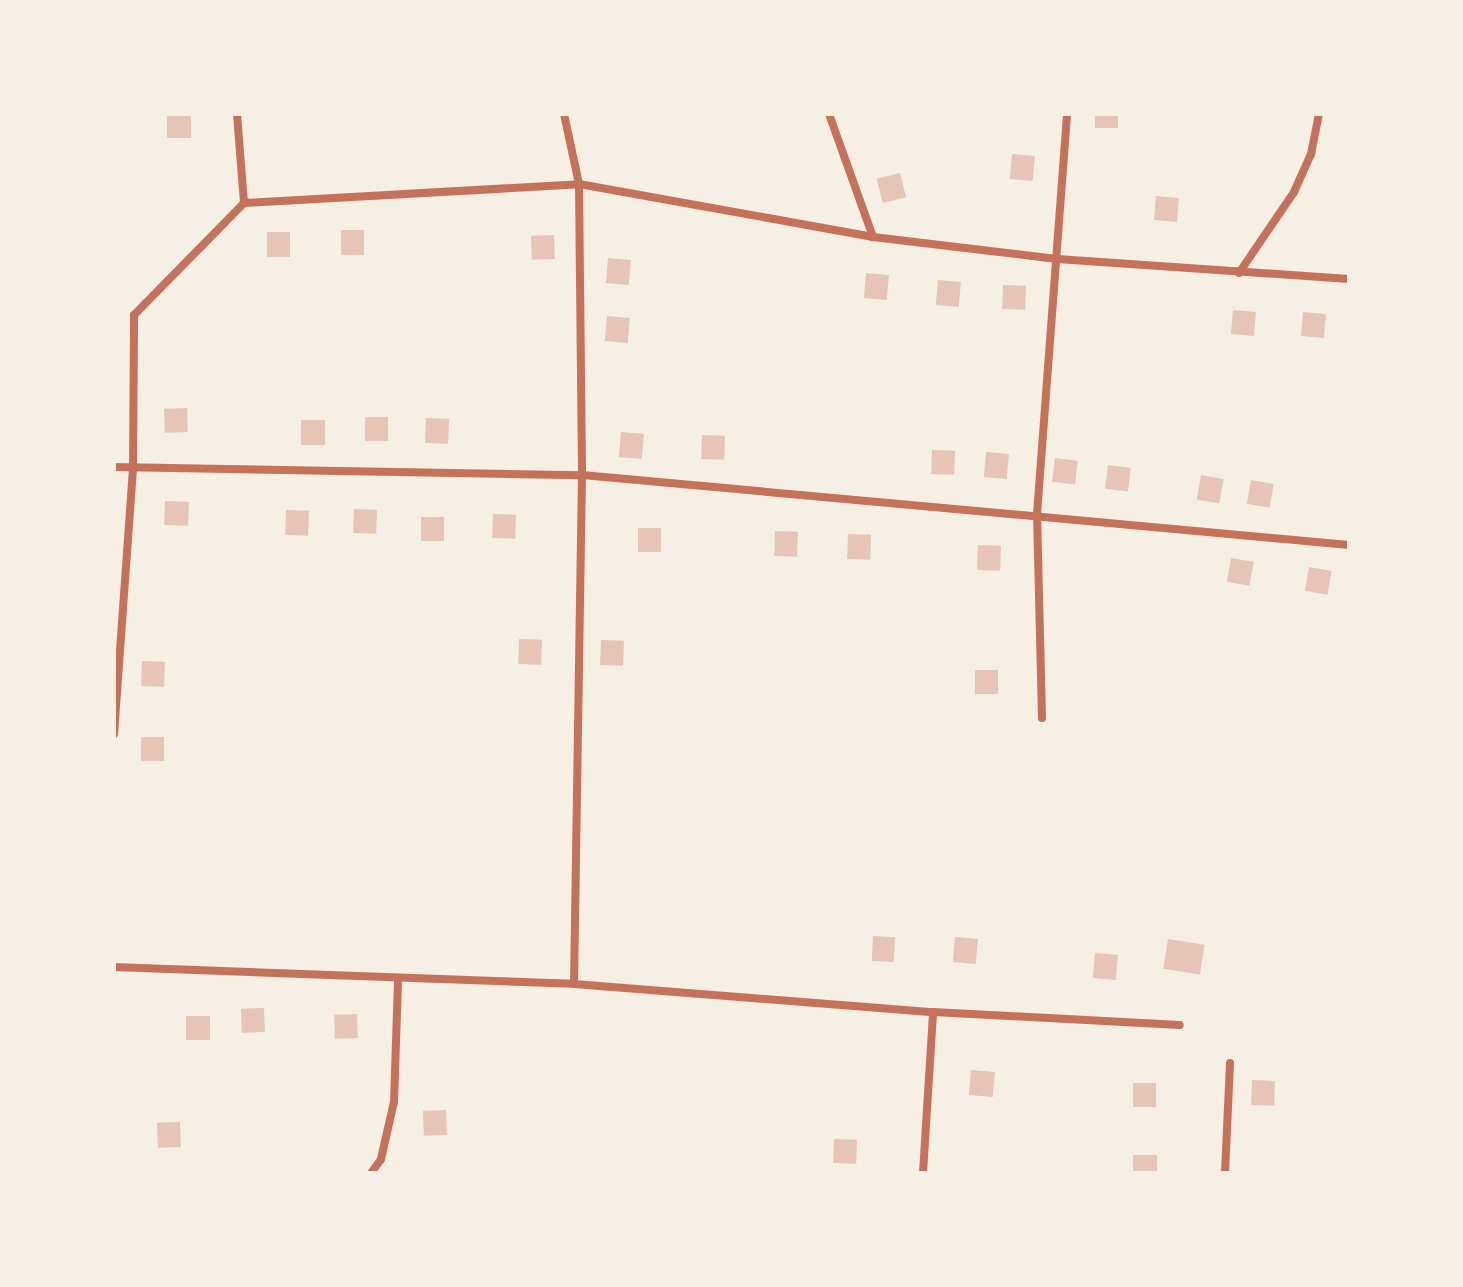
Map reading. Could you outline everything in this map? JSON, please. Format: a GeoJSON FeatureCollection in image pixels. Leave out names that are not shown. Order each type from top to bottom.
{"type":"FeatureCollection","features":[{"type":"Feature","properties":{"kind":"street"},"geometry":{"type":"LineString","coordinates":[[237,114],[244,203]]}},
{"type":"Feature","properties":{"kind":"street"},"geometry":{"type":"LineString","coordinates":[[564,114],[579,184],[582,475],[574,984]]}},
{"type":"Feature","properties":{"kind":"street"},"geometry":{"type":"LineString","coordinates":[[829,114],[873,237]]}},
{"type":"Feature","properties":{"kind":"street"},"geometry":{"type":"LineString","coordinates":[[1042,718],[1037,514],[1067,114]]}},
{"type":"Feature","properties":{"kind":"street"},"geometry":{"type":"LineString","coordinates":[[1239,273],[1294,192],[1311,154],[1319,114]]}},
{"type":"Feature","properties":{"kind":"street"},"geometry":{"type":"LineString","coordinates":[[114,734],[133,469],[134,315],[244,203],[579,184],[873,237],[1057,259],[1349,279]]}},
{"type":"Feature","properties":{"kind":"street"},"geometry":{"type":"LineString","coordinates":[[114,467],[582,475],[1037,514],[1349,545]]}},
{"type":"Feature","properties":{"kind":"street"},"geometry":{"type":"LineString","coordinates":[[114,967],[574,984],[933,1012],[1180,1025]]}},
{"type":"Feature","properties":{"kind":"street"},"geometry":{"type":"LineString","coordinates":[[371,1173],[381,1159],[394,1102],[398,979]]}},
{"type":"Feature","properties":{"kind":"street"},"geometry":{"type":"LineString","coordinates":[[923,1173],[933,1012]]}},
{"type":"Feature","properties":{"kind":"street"},"geometry":{"type":"LineString","coordinates":[[1225,1173],[1230,1063]]}},
{"type":"Feature","properties":{"kind":"building"},"geometry":{"type":"Polygon","coordinates":[[[167,114],[191,114],[191,138],[167,138],[167,114]]]}},
{"type":"Feature","properties":{"kind":"building"},"geometry":{"type":"Polygon","coordinates":[[[1095,114],[1118,114],[1118,128],[1095,128],[1095,114]]]}},
{"type":"Feature","properties":{"kind":"building"},"geometry":{"type":"Polygon","coordinates":[[[1012,154],[1035,156],[1033,181],[1010,179],[1012,154]]]}},
{"type":"Feature","properties":{"kind":"building"},"geometry":{"type":"Polygon","coordinates":[[[900,173],[906,197],[883,203],[877,179],[900,173]]]}},
{"type":"Feature","properties":{"kind":"building"},"geometry":{"type":"Polygon","coordinates":[[[1156,196],[1179,198],[1177,222],[1154,220],[1156,196]]]}},
{"type":"Feature","properties":{"kind":"building"},"geometry":{"type":"Polygon","coordinates":[[[341,230],[364,230],[364,255],[341,255],[341,230]]]}},
{"type":"Feature","properties":{"kind":"building"},"geometry":{"type":"Polygon","coordinates":[[[267,232],[290,232],[290,257],[267,257],[267,232]]]}},
{"type":"Feature","properties":{"kind":"building"},"geometry":{"type":"Polygon","coordinates":[[[554,235],[555,259],[532,260],[531,236],[554,235]]]}},
{"type":"Feature","properties":{"kind":"building"},"geometry":{"type":"Polygon","coordinates":[[[608,258],[631,260],[629,285],[606,283],[608,258]]]}},
{"type":"Feature","properties":{"kind":"building"},"geometry":{"type":"Polygon","coordinates":[[[866,273],[889,275],[887,300],[864,298],[866,273]]]}},
{"type":"Feature","properties":{"kind":"building"},"geometry":{"type":"Polygon","coordinates":[[[938,280],[961,282],[959,307],[936,305],[938,280]]]}},
{"type":"Feature","properties":{"kind":"building"},"geometry":{"type":"Polygon","coordinates":[[[1003,285],[1026,286],[1025,310],[1002,309],[1003,285]]]}},
{"type":"Feature","properties":{"kind":"building"},"geometry":{"type":"Polygon","coordinates":[[[1233,310],[1256,312],[1254,336],[1231,334],[1233,310]]]}},
{"type":"Feature","properties":{"kind":"building"},"geometry":{"type":"Polygon","coordinates":[[[1303,312],[1326,314],[1324,338],[1301,336],[1303,312]]]}},
{"type":"Feature","properties":{"kind":"building"},"geometry":{"type":"Polygon","coordinates":[[[607,316],[630,318],[628,343],[605,341],[607,316]]]}},
{"type":"Feature","properties":{"kind":"building"},"geometry":{"type":"Polygon","coordinates":[[[187,408],[188,432],[165,433],[164,409],[187,408]]]}},
{"type":"Feature","properties":{"kind":"building"},"geometry":{"type":"Polygon","coordinates":[[[365,417],[388,417],[388,441],[365,441],[365,417]]]}},
{"type":"Feature","properties":{"kind":"building"},"geometry":{"type":"Polygon","coordinates":[[[426,418],[449,419],[448,444],[425,443],[426,418]]]}},
{"type":"Feature","properties":{"kind":"building"},"geometry":{"type":"Polygon","coordinates":[[[301,420],[325,420],[325,445],[301,445],[301,420]]]}},
{"type":"Feature","properties":{"kind":"building"},"geometry":{"type":"Polygon","coordinates":[[[621,432],[644,434],[642,459],[619,457],[621,432]]]}},
{"type":"Feature","properties":{"kind":"building"},"geometry":{"type":"Polygon","coordinates":[[[702,435],[725,436],[724,460],[701,459],[702,435]]]}},
{"type":"Feature","properties":{"kind":"building"},"geometry":{"type":"Polygon","coordinates":[[[932,450],[955,451],[954,475],[931,474],[932,450]]]}},
{"type":"Feature","properties":{"kind":"building"},"geometry":{"type":"Polygon","coordinates":[[[986,452],[1009,454],[1007,479],[984,477],[986,452]]]}},
{"type":"Feature","properties":{"kind":"building"},"geometry":{"type":"Polygon","coordinates":[[[1055,458],[1078,461],[1075,485],[1052,482],[1055,458]]]}},
{"type":"Feature","properties":{"kind":"building"},"geometry":{"type":"Polygon","coordinates":[[[1108,465],[1131,468],[1128,492],[1105,489],[1108,465]]]}},
{"type":"Feature","properties":{"kind":"building"},"geometry":{"type":"Polygon","coordinates":[[[1201,475],[1224,479],[1219,504],[1197,500],[1201,475]]]}},
{"type":"Feature","properties":{"kind":"building"},"geometry":{"type":"Polygon","coordinates":[[[1251,480],[1274,484],[1269,508],[1247,504],[1251,480]]]}},
{"type":"Feature","properties":{"kind":"building"},"geometry":{"type":"Polygon","coordinates":[[[165,501],[189,502],[188,526],[164,525],[165,501]]]}},
{"type":"Feature","properties":{"kind":"building"},"geometry":{"type":"Polygon","coordinates":[[[354,509],[377,510],[376,534],[353,533],[354,509]]]}},
{"type":"Feature","properties":{"kind":"building"},"geometry":{"type":"Polygon","coordinates":[[[286,510],[309,511],[308,536],[285,535],[286,510]]]}},
{"type":"Feature","properties":{"kind":"building"},"geometry":{"type":"Polygon","coordinates":[[[493,514],[516,515],[515,539],[492,538],[493,514]]]}},
{"type":"Feature","properties":{"kind":"building"},"geometry":{"type":"Polygon","coordinates":[[[421,517],[444,517],[444,541],[421,541],[421,517]]]}},
{"type":"Feature","properties":{"kind":"building"},"geometry":{"type":"Polygon","coordinates":[[[638,528],[661,528],[661,552],[638,552],[638,528]]]}},
{"type":"Feature","properties":{"kind":"building"},"geometry":{"type":"Polygon","coordinates":[[[775,531],[798,532],[797,557],[774,556],[775,531]]]}},
{"type":"Feature","properties":{"kind":"building"},"geometry":{"type":"Polygon","coordinates":[[[848,534],[871,535],[870,560],[847,559],[848,534]]]}},
{"type":"Feature","properties":{"kind":"building"},"geometry":{"type":"Polygon","coordinates":[[[978,545],[1001,546],[1000,571],[977,570],[978,545]]]}},
{"type":"Feature","properties":{"kind":"building"},"geometry":{"type":"Polygon","coordinates":[[[1231,558],[1254,562],[1249,586],[1227,582],[1231,558]]]}},
{"type":"Feature","properties":{"kind":"building"},"geometry":{"type":"Polygon","coordinates":[[[1309,567],[1332,571],[1327,595],[1305,591],[1309,567]]]}},
{"type":"Feature","properties":{"kind":"building"},"geometry":{"type":"Polygon","coordinates":[[[519,639],[542,640],[541,665],[518,664],[519,639]]]}},
{"type":"Feature","properties":{"kind":"building"},"geometry":{"type":"Polygon","coordinates":[[[601,640],[624,641],[623,666],[600,665],[601,640]]]}},
{"type":"Feature","properties":{"kind":"building"},"geometry":{"type":"Polygon","coordinates":[[[142,661],[165,662],[164,687],[141,686],[142,661]]]}},
{"type":"Feature","properties":{"kind":"building"},"geometry":{"type":"Polygon","coordinates":[[[975,670],[998,670],[998,694],[975,694],[975,670]]]}},
{"type":"Feature","properties":{"kind":"building"},"geometry":{"type":"Polygon","coordinates":[[[141,737],[164,737],[164,761],[141,761],[141,737]]]}},
{"type":"Feature","properties":{"kind":"building"},"geometry":{"type":"Polygon","coordinates":[[[873,936],[895,937],[894,962],[872,961],[873,936]]]}},
{"type":"Feature","properties":{"kind":"building"},"geometry":{"type":"Polygon","coordinates":[[[955,937],[978,939],[976,964],[953,962],[955,937]]]}},
{"type":"Feature","properties":{"kind":"building"},"geometry":{"type":"Polygon","coordinates":[[[1168,939],[1205,945],[1200,974],[1163,969],[1168,939]]]}},
{"type":"Feature","properties":{"kind":"building"},"geometry":{"type":"Polygon","coordinates":[[[1095,953],[1118,955],[1116,980],[1093,978],[1095,953]]]}},
{"type":"Feature","properties":{"kind":"building"},"geometry":{"type":"Polygon","coordinates":[[[264,1008],[265,1032],[242,1033],[241,1009],[264,1008]]]}},
{"type":"Feature","properties":{"kind":"building"},"geometry":{"type":"Polygon","coordinates":[[[357,1014],[358,1038],[335,1039],[334,1015],[357,1014]]]}},
{"type":"Feature","properties":{"kind":"building"},"geometry":{"type":"Polygon","coordinates":[[[186,1016],[210,1016],[210,1040],[186,1040],[186,1016]]]}},
{"type":"Feature","properties":{"kind":"building"},"geometry":{"type":"Polygon","coordinates":[[[971,1070],[995,1072],[993,1097],[969,1095],[971,1070]]]}},
{"type":"Feature","properties":{"kind":"building"},"geometry":{"type":"Polygon","coordinates":[[[1252,1080],[1275,1081],[1274,1106],[1251,1105],[1252,1080]]]}},
{"type":"Feature","properties":{"kind":"building"},"geometry":{"type":"Polygon","coordinates":[[[1133,1083],[1156,1083],[1156,1107],[1133,1107],[1133,1083]]]}},
{"type":"Feature","properties":{"kind":"building"},"geometry":{"type":"Polygon","coordinates":[[[446,1110],[447,1135],[424,1136],[423,1111],[446,1110]]]}},
{"type":"Feature","properties":{"kind":"building"},"geometry":{"type":"Polygon","coordinates":[[[180,1122],[181,1147],[158,1148],[157,1123],[180,1122]]]}},
{"type":"Feature","properties":{"kind":"building"},"geometry":{"type":"Polygon","coordinates":[[[834,1139],[857,1140],[856,1164],[833,1163],[834,1139]]]}},
{"type":"Feature","properties":{"kind":"building"},"geometry":{"type":"Polygon","coordinates":[[[1133,1155],[1157,1155],[1157,1173],[1133,1173],[1133,1155]]]}}]}
